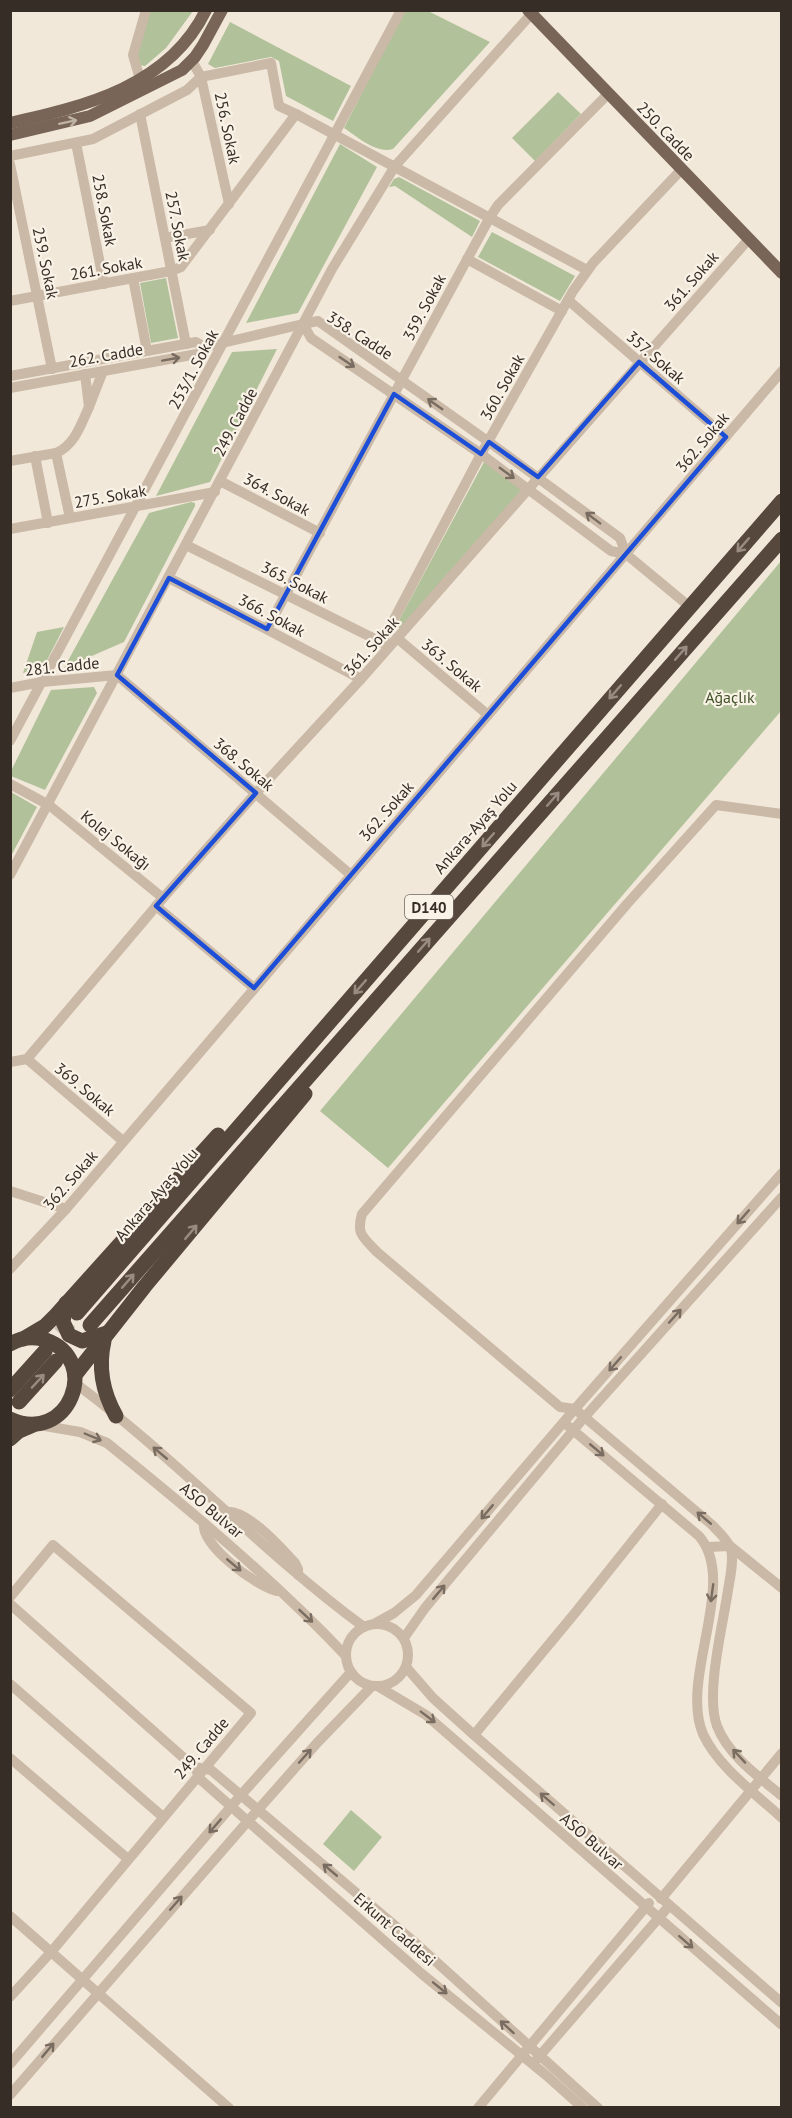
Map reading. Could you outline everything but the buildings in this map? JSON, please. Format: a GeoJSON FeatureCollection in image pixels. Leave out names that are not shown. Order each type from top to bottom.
{"type":"FeatureCollection","features":[{"type":"Feature","properties":{"kind":"highway","name":"Ankara-Ayaş Yolu"},"geometry":{"type":"LineString","coordinates":[[16,1340],[45,1326],[71,1308],[306,1049],[782,501]]}},
{"type":"Feature","properties":{"kind":"highway","name":"D140"},"geometry":{"type":"LineString","coordinates":[[90,1325],[782,539]]}},
{"type":"Feature","properties":{"kind":"highway"},"geometry":{"type":"LineString","coordinates":[[75,1379],[145,1286],[299,1103],[309,1089],[316,1067]]}},
{"type":"Feature","properties":{"kind":"highway"},"geometry":{"type":"LineString","coordinates":[[71,1308],[63,1322],[69,1335],[82,1341],[107,1335]]}},
{"type":"Feature","properties":{"kind":"highway"},"geometry":{"type":"LineString","coordinates":[[107,1335],[102,1354],[103,1381],[116,1416]]}},
{"type":"Feature","properties":{"kind":"highway"},"geometry":{"type":"LineString","coordinates":[[10,1439],[19,1431],[51,1420],[63,1411],[72,1398],[75,1379],[69,1358],[57,1346],[41,1339],[16,1340]]}},
{"type":"Feature","properties":{"kind":"highway"},"geometry":{"type":"LineString","coordinates":[[15,1396],[51,1356]]}},
{"type":"Feature","properties":{"kind":"highway"},"geometry":{"type":"LineString","coordinates":[[10,1419],[18,1423],[35,1425]]}},
{"type":"Feature","properties":{"kind":"main road"},"geometry":{"type":"LineString","coordinates":[[10,123],[87,105],[140,79],[164,64],[180,49],[192,35],[206,10]]}},
{"type":"Feature","properties":{"kind":"main road"},"geometry":{"type":"LineString","coordinates":[[10,135],[90,116],[182,70],[192,61],[212,31],[222,10]]}},
{"type":"Feature","properties":{"kind":"main road","name":"250. Cadde"},"geometry":{"type":"LineString","coordinates":[[532,12],[608,94],[782,273]]}},
{"type":"Feature","properties":{"kind":"main road"},"geometry":{"type":"LineString","coordinates":[[180,49],[192,61]]}},
{"type":"Feature","properties":{"kind":"street","name":"253/1. Sokak"},"geometry":{"type":"LineString","coordinates":[[10,741],[401,10]]}},
{"type":"Feature","properties":{"kind":"street"},"geometry":{"type":"LineString","coordinates":[[140,79],[133,55],[144,11]]}},
{"type":"Feature","properties":{"kind":"street","name":"249. Cadde"},"geometry":{"type":"LineString","coordinates":[[10,876],[303,324],[394,166],[532,12]]}},
{"type":"Feature","properties":{"kind":"street","name":"256. Sokak"},"geometry":{"type":"LineString","coordinates":[[192,61],[201,77],[229,204]]}},
{"type":"Feature","properties":{"kind":"street"},"geometry":{"type":"LineString","coordinates":[[10,156],[93,138],[187,90],[201,77],[270,63],[279,106],[336,134],[587,270]]}},
{"type":"Feature","properties":{"kind":"street","name":"359. Sokak"},"geometry":{"type":"LineString","coordinates":[[267,629],[490,217],[498,205],[608,94]]}},
{"type":"Feature","properties":{"kind":"street","name":"257. Sokak"},"geometry":{"type":"LineString","coordinates":[[140,114],[186,344]]}},
{"type":"Feature","properties":{"kind":"street"},"geometry":{"type":"LineString","coordinates":[[171,271],[185,263],[296,114]]}},
{"type":"Feature","properties":{"kind":"street","name":"258. Sokak"},"geometry":{"type":"LineString","coordinates":[[76,143],[104,284]]}},
{"type":"Feature","properties":{"kind":"street","name":"259. Sokak"},"geometry":{"type":"LineString","coordinates":[[10,164],[52,369]]}},
{"type":"Feature","properties":{"kind":"street","name":"360. Sokak"},"geometry":{"type":"LineString","coordinates":[[390,642],[481,454],[568,300],[587,270],[681,170]]}},
{"type":"Feature","properties":{"kind":"street"},"geometry":{"type":"LineString","coordinates":[[165,238],[210,230]]}},
{"type":"Feature","properties":{"kind":"street","name":"361. Sokak"},"geometry":{"type":"LineString","coordinates":[[27,1059],[160,902],[361,679],[390,642],[529,489],[748,240]]}},
{"type":"Feature","properties":{"kind":"street"},"geometry":{"type":"LineString","coordinates":[[467,260],[562,311]]}},
{"type":"Feature","properties":{"kind":"street","name":"261. Sokak"},"geometry":{"type":"LineString","coordinates":[[10,301],[171,271]]}},
{"type":"Feature","properties":{"kind":"street"},"geometry":{"type":"LineString","coordinates":[[133,278],[147,351]]}},
{"type":"Feature","properties":{"kind":"street","name":"357. Sokak"},"geometry":{"type":"LineString","coordinates":[[568,300],[726,437]]}},
{"type":"Feature","properties":{"kind":"street","name":"358. Cadde"},"geometry":{"type":"LineString","coordinates":[[626,554],[620,538],[489,442],[318,321],[303,324],[311,338],[481,454],[611,551],[626,554],[690,607]]}},
{"type":"Feature","properties":{"kind":"street","name":"262. Cadde"},"geometry":{"type":"LineString","coordinates":[[10,388],[197,354],[205,347],[303,324]]}},
{"type":"Feature","properties":{"kind":"street","name":"262. Cadde"},"geometry":{"type":"LineString","coordinates":[[10,376],[196,342],[205,347]]}},
{"type":"Feature","properties":{"kind":"street"},"geometry":{"type":"LineString","coordinates":[[10,461],[62,451],[71,441],[103,371]]}},
{"type":"Feature","properties":{"kind":"street","name":"362. Sokak"},"geometry":{"type":"LineString","coordinates":[[10,1269],[66,1209],[782,371]]}},
{"type":"Feature","properties":{"kind":"street"},"geometry":{"type":"LineString","coordinates":[[85,374],[88,407]]}},
{"type":"Feature","properties":{"kind":"street"},"geometry":{"type":"LineString","coordinates":[[56,453],[70,518]]}},
{"type":"Feature","properties":{"kind":"street"},"geometry":{"type":"LineString","coordinates":[[35,456],[48,523]]}},
{"type":"Feature","properties":{"kind":"street","name":"364. Sokak"},"geometry":{"type":"LineString","coordinates":[[220,481],[320,533]]}},
{"type":"Feature","properties":{"kind":"street","name":"275. Sokak"},"geometry":{"type":"LineString","coordinates":[[12,531],[70,518],[215,492]]}},
{"type":"Feature","properties":{"kind":"street","name":"365. Sokak"},"geometry":{"type":"LineString","coordinates":[[186,545],[390,642]]}},
{"type":"Feature","properties":{"kind":"street","name":"366. Sokak"},"geometry":{"type":"LineString","coordinates":[[169,578],[361,679]]}},
{"type":"Feature","properties":{"kind":"street","name":"363. Sokak"},"geometry":{"type":"LineString","coordinates":[[390,642],[488,715]]}},
{"type":"Feature","properties":{"kind":"street","name":"281. Cadde"},"geometry":{"type":"LineString","coordinates":[[10,688],[42,682],[117,675]]}},
{"type":"Feature","properties":{"kind":"street","name":"368. Sokak"},"geometry":{"type":"LineString","coordinates":[[117,675],[351,875]]}},
{"type":"Feature","properties":{"kind":"street","name":"Kolej Sokağı"},"geometry":{"type":"LineString","coordinates":[[10,784],[49,805],[254,988]]}},
{"type":"Feature","properties":{"kind":"street"},"geometry":{"type":"LineString","coordinates":[[782,814],[716,805],[627,904],[362,1214],[358,1227],[360,1233],[377,1252],[560,1407],[575,1409],[711,1524],[730,1546],[782,1588]]}},
{"type":"Feature","properties":{"kind":"street"},"geometry":{"type":"LineString","coordinates":[[10,1062],[27,1059]]}},
{"type":"Feature","properties":{"kind":"street","name":"369. Sokak"},"geometry":{"type":"LineString","coordinates":[[27,1059],[123,1141]]}},
{"type":"Feature","properties":{"kind":"street"},"geometry":{"type":"LineString","coordinates":[[375,1687],[356,1679],[351,1672],[346,1656],[351,1639],[369,1626],[394,1613],[416,1595],[575,1409],[781,1175]]}},
{"type":"Feature","properties":{"kind":"street"},"geometry":{"type":"LineString","coordinates":[[10,1191],[66,1209]]}},
{"type":"Feature","properties":{"kind":"street"},"geometry":{"type":"LineString","coordinates":[[404,1638],[425,1608],[584,1417],[782,1197]]}},
{"type":"Feature","properties":{"kind":"street","name":"ASO Bulvar"},"geometry":{"type":"LineString","coordinates":[[75,1379],[298,1575],[369,1626]]}},
{"type":"Feature","properties":{"kind":"street"},"geometry":{"type":"LineString","coordinates":[[560,1407],[564,1422],[699,1536],[708,1548],[711,1556],[713,1583],[699,1686],[699,1717],[703,1733],[715,1754],[782,1818]]}},
{"type":"Feature","properties":{"kind":"street","name":"ASO Bulvar"},"geometry":{"type":"LineString","coordinates":[[35,1425],[80,1432],[107,1443],[204,1523],[346,1656]]}},
{"type":"Feature","properties":{"kind":"street"},"geometry":{"type":"LineString","coordinates":[[474,1735],[662,1504]]}},
{"type":"Feature","properties":{"kind":"street","name":"249. Cadde"},"geometry":{"type":"LineString","coordinates":[[10,1597],[53,1545],[251,1713],[199,1770],[52,1951],[10,1997]]}},
{"type":"Feature","properties":{"kind":"street"},"geometry":{"type":"LineString","coordinates":[[708,1548],[730,1546]]}},
{"type":"Feature","properties":{"kind":"street"},"geometry":{"type":"LineString","coordinates":[[730,1546],[732,1553],[730,1575],[714,1683],[715,1718],[729,1746],[761,1779],[782,1796]]}},
{"type":"Feature","properties":{"kind":"street"},"geometry":{"type":"LineString","coordinates":[[10,1604],[199,1770],[211,1770],[412,1940],[526,2051]]}},
{"type":"Feature","properties":{"kind":"street"},"geometry":{"type":"LineString","coordinates":[[10,2095],[316,1743],[375,1687],[390,1684],[400,1677],[406,1667],[408,1652],[404,1638],[390,1626],[369,1626]]}},
{"type":"Feature","properties":{"kind":"street","name":"ASO Bulvar"},"geometry":{"type":"LineString","coordinates":[[406,1667],[433,1698],[474,1735],[782,2002]]}},
{"type":"Feature","properties":{"kind":"street"},"geometry":{"type":"LineString","coordinates":[[10,2064],[231,1806],[351,1672]]}},
{"type":"Feature","properties":{"kind":"street"},"geometry":{"type":"LineString","coordinates":[[10,1684],[163,1816]]}},
{"type":"Feature","properties":{"kind":"street","name":"ASO Bulvar"},"geometry":{"type":"LineString","coordinates":[[375,1687],[426,1714],[782,2025]]}},
{"type":"Feature","properties":{"kind":"street"},"geometry":{"type":"LineString","coordinates":[[598,2108],[536,2060],[658,1917],[662,1900],[782,1753]]}},
{"type":"Feature","properties":{"kind":"street"},"geometry":{"type":"LineString","coordinates":[[10,1758],[128,1859]]}},
{"type":"Feature","properties":{"kind":"street","name":"Erkunt Caddesi"},"geometry":{"type":"LineString","coordinates":[[199,1770],[201,1780],[422,1974],[526,2051],[583,2108]]}},
{"type":"Feature","properties":{"kind":"street"},"geometry":{"type":"LineString","coordinates":[[478,2108],[646,1907],[662,1900]]}},
{"type":"Feature","properties":{"kind":"street"},"geometry":{"type":"LineString","coordinates":[[10,1916],[229,2108]]}},
{"type":"Feature","properties":{"kind":"highlighted area"},"geometry":{"type":"Polygon","coordinates":[[[639,362],[726,437],[254,988],[156,906],[256,793],[117,675],[169,578],[267,629],[394,394],[481,454],[489,442],[538,477],[639,362]]]}},
{"type":"Feature","properties":{"kind":"green space"},"geometry":{"type":"Polygon","coordinates":[[[150,11],[193,11],[166,48],[145,66],[139,65],[136,60],[150,11]]]}},
{"type":"Feature","properties":{"kind":"green space"},"geometry":{"type":"Polygon","coordinates":[[[404,11],[428,11],[490,42],[393,149],[380,149],[367,144],[344,128],[404,11]]]}},
{"type":"Feature","properties":{"kind":"green space"},"geometry":{"type":"Polygon","coordinates":[[[230,22],[351,86],[333,121],[286,96],[279,61],[271,57],[215,68],[208,64],[230,22]]]}},
{"type":"Feature","properties":{"kind":"green space"},"geometry":{"type":"Polygon","coordinates":[[[558,92],[581,114],[535,161],[512,138],[558,92]]]}},
{"type":"Feature","properties":{"kind":"green space"},"geometry":{"type":"Polygon","coordinates":[[[340,144],[377,167],[298,313],[246,323],[340,144]]]}},
{"type":"Feature","properties":{"kind":"green space"},"geometry":{"type":"Polygon","coordinates":[[[399,177],[480,221],[472,237],[395,186],[389,187],[394,179],[399,177]]]}},
{"type":"Feature","properties":{"kind":"green space"},"geometry":{"type":"Polygon","coordinates":[[[492,232],[575,276],[560,301],[478,257],[492,232]]]}},
{"type":"Feature","properties":{"kind":"green space"},"geometry":{"type":"Polygon","coordinates":[[[166,278],[178,338],[151,343],[140,283],[166,278]]]}},
{"type":"Feature","properties":{"kind":"green space"},"geometry":{"type":"Polygon","coordinates":[[[277,349],[210,482],[156,496],[232,352],[277,349]]]}},
{"type":"Feature","properties":{"kind":"green space"},"geometry":{"type":"Polygon","coordinates":[[[484,462],[523,489],[404,628],[399,628],[397,624],[484,462]]]}},
{"type":"Feature","properties":{"kind":"green space"},"geometry":{"type":"Polygon","coordinates":[[[191,502],[195,503],[195,506],[124,642],[64,668],[149,513],[191,502]]]}},
{"type":"Feature","properties":{"kind":"green space","name":"Ağaçlık"},"geometry":{"type":"Polygon","coordinates":[[[781,561],[781,711],[388,1168],[320,1111],[781,561]]]}},
{"type":"Feature","properties":{"kind":"green space"},"geometry":{"type":"Polygon","coordinates":[[[64,627],[43,668],[23,673],[37,632],[64,627]]]}},
{"type":"Feature","properties":{"kind":"green space"},"geometry":{"type":"Polygon","coordinates":[[[94,687],[97,693],[45,790],[11,776],[11,771],[51,690],[94,687]]]}},
{"type":"Feature","properties":{"kind":"green space"},"geometry":{"type":"Polygon","coordinates":[[[11,792],[37,807],[11,856],[11,792]]]}},
{"type":"Feature","properties":{"kind":"green space"},"geometry":{"type":"Polygon","coordinates":[[[351,1810],[382,1837],[354,1871],[323,1844],[351,1810]]]}},
{"type":"Feature","properties":{"kind":"tunnel"},"geometry":{"type":"LineString","coordinates":[[45,1351],[77,1313]]}}]}
